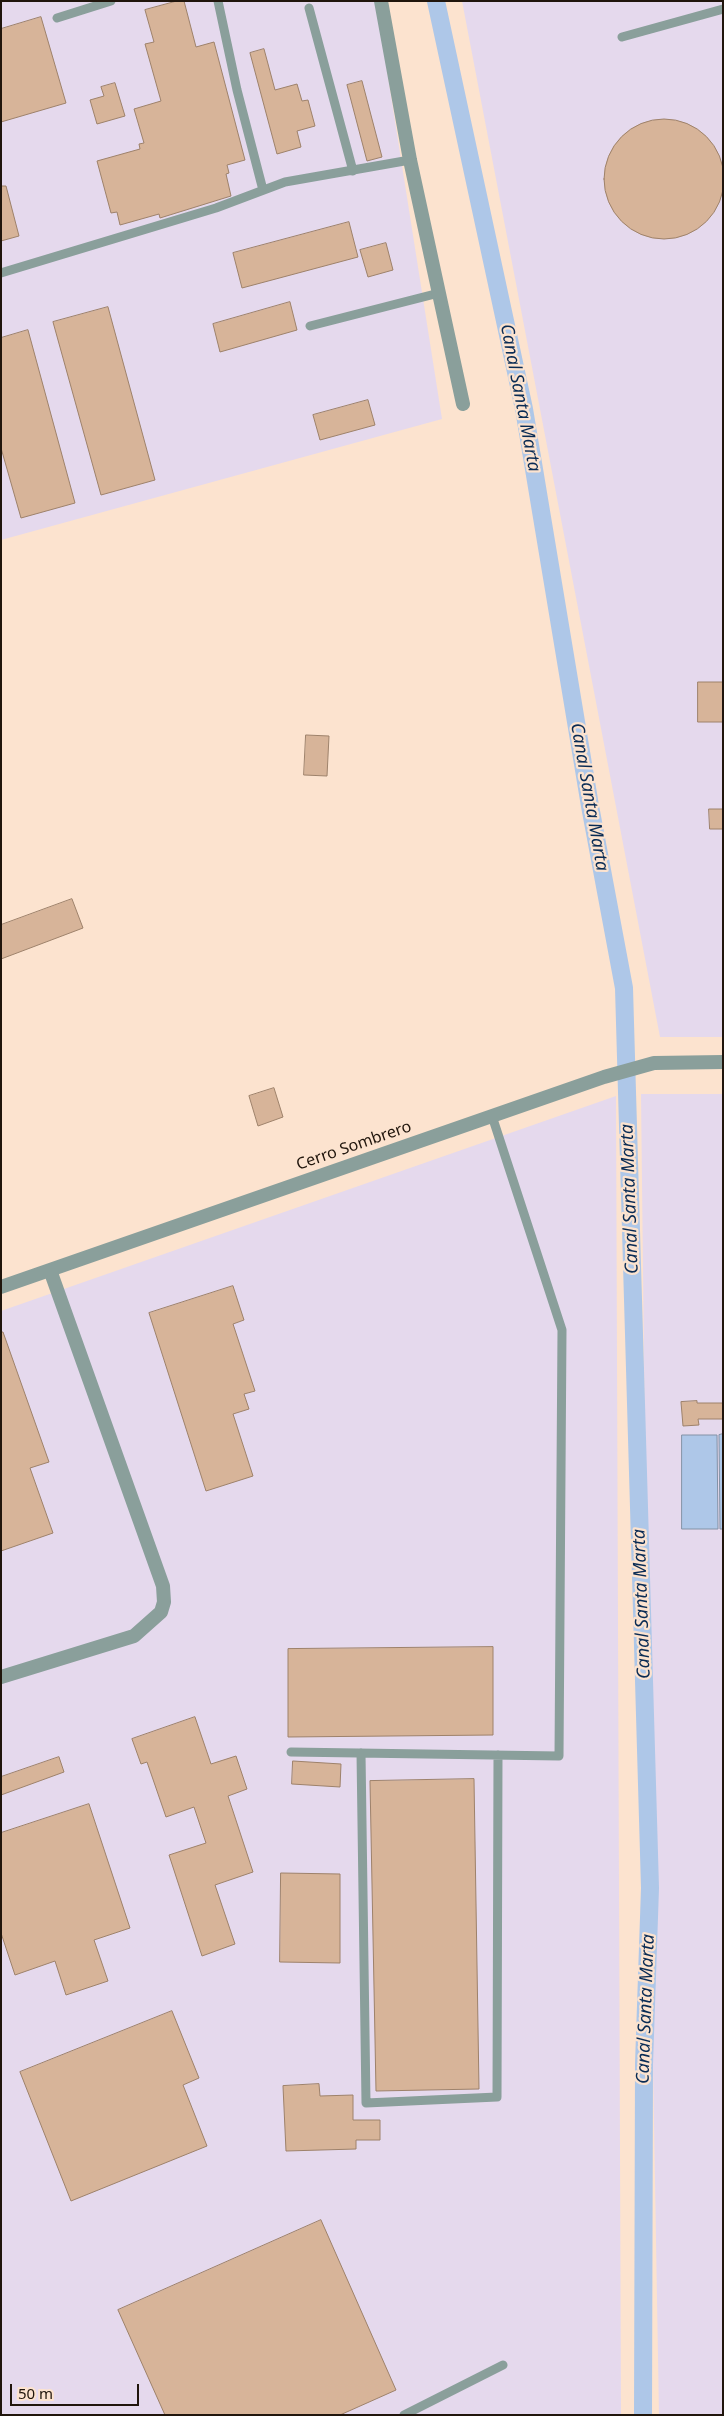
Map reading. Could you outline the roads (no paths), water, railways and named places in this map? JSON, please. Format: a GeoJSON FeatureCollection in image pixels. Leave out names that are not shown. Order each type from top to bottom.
{"type":"FeatureCollection","features":[{"type":"Feature","properties":{"kind":"street"},"geometry":{"type":"LineString","coordinates":[[381,1],[410,160],[463,404]]}},
{"type":"Feature","properties":{"kind":"street","name":"Cerro Sombrero"},"geometry":{"type":"LineString","coordinates":[[1,1287],[613,1074],[654,1063],[723,1062]]}},
{"type":"Feature","properties":{"kind":"street"},"geometry":{"type":"LineString","coordinates":[[1,1677],[134,1636],[160,1612],[164,1602],[163,1586],[50,1270]]}},
{"type":"Feature","properties":{"kind":"lane"},"geometry":{"type":"LineString","coordinates":[[58,18],[111,1]]}},
{"type":"Feature","properties":{"kind":"lane"},"geometry":{"type":"LineString","coordinates":[[218,1],[237,90],[262,190]]}},
{"type":"Feature","properties":{"kind":"lane"},"geometry":{"type":"LineString","coordinates":[[309,8],[353,171]]}},
{"type":"Feature","properties":{"kind":"lane"},"geometry":{"type":"LineString","coordinates":[[622,37],[723,9]]}},
{"type":"Feature","properties":{"kind":"lane"},"geometry":{"type":"LineString","coordinates":[[1,274],[216,208],[262,190],[302,179],[410,160]]}},
{"type":"Feature","properties":{"kind":"lane"},"geometry":{"type":"LineString","coordinates":[[310,326],[439,293]]}},
{"type":"Feature","properties":{"kind":"lane"},"geometry":{"type":"LineString","coordinates":[[291,1752],[559,1756],[562,1330],[492,1116]]}},
{"type":"Feature","properties":{"kind":"lane"},"geometry":{"type":"LineString","coordinates":[[361,1753],[366,2103],[497,2098],[498,1755]]}},
{"type":"Feature","properties":{"kind":"lane"},"geometry":{"type":"LineString","coordinates":[[404,2415],[503,2365]]}},
{"type":"Feature","properties":{"kind":"water"},"geometry":{"type":"Polygon","coordinates":[[[723,1434],[723,1529],[720,1529],[719,1435],[723,1434]]]}},
{"type":"Feature","properties":{"kind":"water"},"geometry":{"type":"Polygon","coordinates":[[[682,1435],[717,1435],[718,1529],[682,1529],[682,1435]]]}},
{"type":"Feature","properties":{"kind":"waterway","name":"Canal Santa Marta"},"geometry":{"type":"LineString","coordinates":[[436,1],[524,409],[590,806],[624,988],[650,1888],[644,2064],[643,2415]]}}]}
